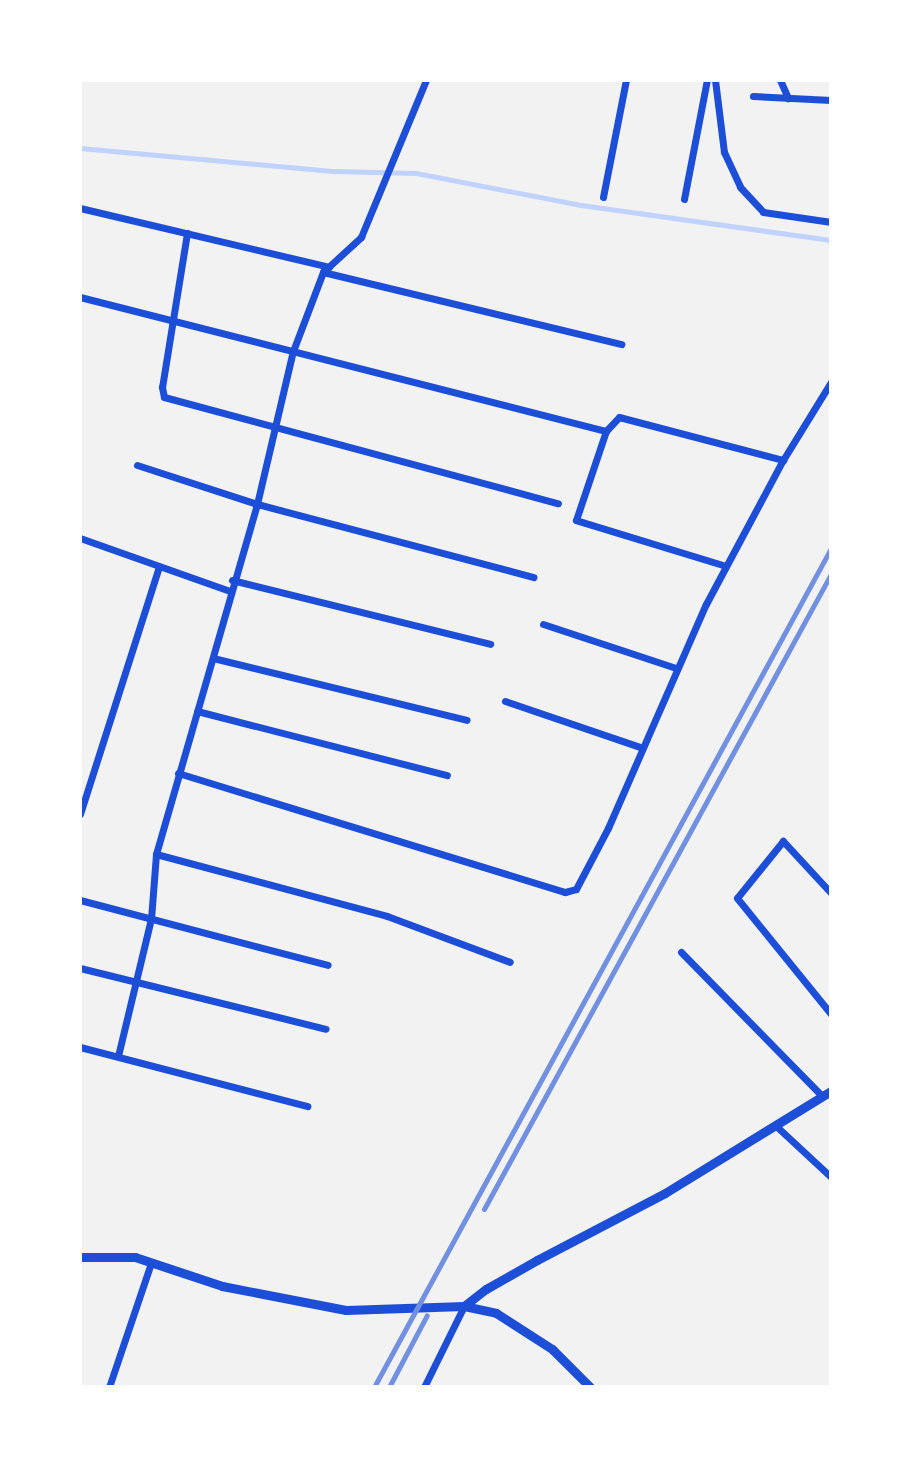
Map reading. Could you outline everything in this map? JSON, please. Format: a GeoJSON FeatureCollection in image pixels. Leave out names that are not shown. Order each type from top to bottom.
{"type":"FeatureCollection","features":[{"type":"Feature","properties":{"kind":"street"},"geometry":{"type":"LineString","coordinates":[[118,1056],[151,919],[156,854],[213,658],[232,580],[257,504],[293,351],[326,269],[361,237],[426,80]]}},
{"type":"Feature","properties":{"kind":"street"},"geometry":{"type":"LineString","coordinates":[[603,197],[626,80]]}},
{"type":"Feature","properties":{"kind":"street"},"geometry":{"type":"LineString","coordinates":[[684,199],[707,80]]}},
{"type":"Feature","properties":{"kind":"street"},"geometry":{"type":"LineString","coordinates":[[715,80],[724,152],[740,187],[763,212],[831,222]]}},
{"type":"Feature","properties":{"kind":"street"},"geometry":{"type":"LineString","coordinates":[[780,80],[788,98]]}},
{"type":"Feature","properties":{"kind":"street"},"geometry":{"type":"LineString","coordinates":[[753,96],[831,100]]}},
{"type":"Feature","properties":{"kind":"street"},"geometry":{"type":"LineString","coordinates":[[80,208],[621,344]]}},
{"type":"Feature","properties":{"kind":"street"},"geometry":{"type":"LineString","coordinates":[[187,233],[162,387],[164,397],[558,503]]}},
{"type":"Feature","properties":{"kind":"street"},"geometry":{"type":"LineString","coordinates":[[80,297],[606,431]]}},
{"type":"Feature","properties":{"kind":"street"},"geometry":{"type":"LineString","coordinates":[[178,773],[565,892],[576,889],[588,873],[640,747],[726,566],[783,460],[831,382]]}},
{"type":"Feature","properties":{"kind":"street"},"geometry":{"type":"LineString","coordinates":[[726,566],[576,520],[606,431],[619,417],[783,460]]}},
{"type":"Feature","properties":{"kind":"street"},"geometry":{"type":"LineString","coordinates":[[137,465],[257,504],[534,577]]}},
{"type":"Feature","properties":{"kind":"street"},"geometry":{"type":"LineString","coordinates":[[80,538],[230,591]]}},
{"type":"Feature","properties":{"kind":"street"},"geometry":{"type":"LineString","coordinates":[[80,814],[159,566]]}},
{"type":"Feature","properties":{"kind":"street"},"geometry":{"type":"LineString","coordinates":[[232,580],[490,644]]}},
{"type":"Feature","properties":{"kind":"street"},"geometry":{"type":"LineString","coordinates":[[543,624],[676,668]]}},
{"type":"Feature","properties":{"kind":"street"},"geometry":{"type":"LineString","coordinates":[[213,658],[467,720]]}},
{"type":"Feature","properties":{"kind":"street"},"geometry":{"type":"LineString","coordinates":[[505,701],[640,747]]}},
{"type":"Feature","properties":{"kind":"street"},"geometry":{"type":"LineString","coordinates":[[197,711],[447,775]]}},
{"type":"Feature","properties":{"kind":"street"},"geometry":{"type":"LineString","coordinates":[[831,893],[783,841],[737,898],[831,1014]]}},
{"type":"Feature","properties":{"kind":"street"},"geometry":{"type":"LineString","coordinates":[[156,854],[387,916],[510,962]]}},
{"type":"Feature","properties":{"kind":"street"},"geometry":{"type":"LineString","coordinates":[[80,900],[328,965]]}},
{"type":"Feature","properties":{"kind":"street"},"geometry":{"type":"LineString","coordinates":[[424,1387],[464,1306],[486,1289],[665,1193],[827,1095],[681,952]]}},
{"type":"Feature","properties":{"kind":"street"},"geometry":{"type":"LineString","coordinates":[[80,968],[326,1029]]}},
{"type":"Feature","properties":{"kind":"street"},"geometry":{"type":"LineString","coordinates":[[80,1047],[307,1106]]}},
{"type":"Feature","properties":{"kind":"street"},"geometry":{"type":"LineString","coordinates":[[775,1125],[831,1177]]}},
{"type":"Feature","properties":{"kind":"street"},"geometry":{"type":"LineString","coordinates":[[80,1257],[135,1257],[222,1286],[346,1310],[464,1306],[496,1313],[552,1349],[590,1387]]}},
{"type":"Feature","properties":{"kind":"street"},"geometry":{"type":"LineString","coordinates":[[109,1387],[151,1263]]}},
{"type":"Feature","properties":{"kind":"waterway"},"geometry":{"type":"LineString","coordinates":[[80,148],[335,171],[416,173],[581,205],[831,240]]}},
{"type":"Feature","properties":{"kind":"railway"},"geometry":{"type":"LineString","coordinates":[[374,1387],[831,548]]}},
{"type":"Feature","properties":{"kind":"railway"},"geometry":{"type":"LineString","coordinates":[[484,1209],[831,574]]}},
{"type":"Feature","properties":{"kind":"railway"},"geometry":{"type":"LineString","coordinates":[[389,1387],[427,1315]]}}]}
